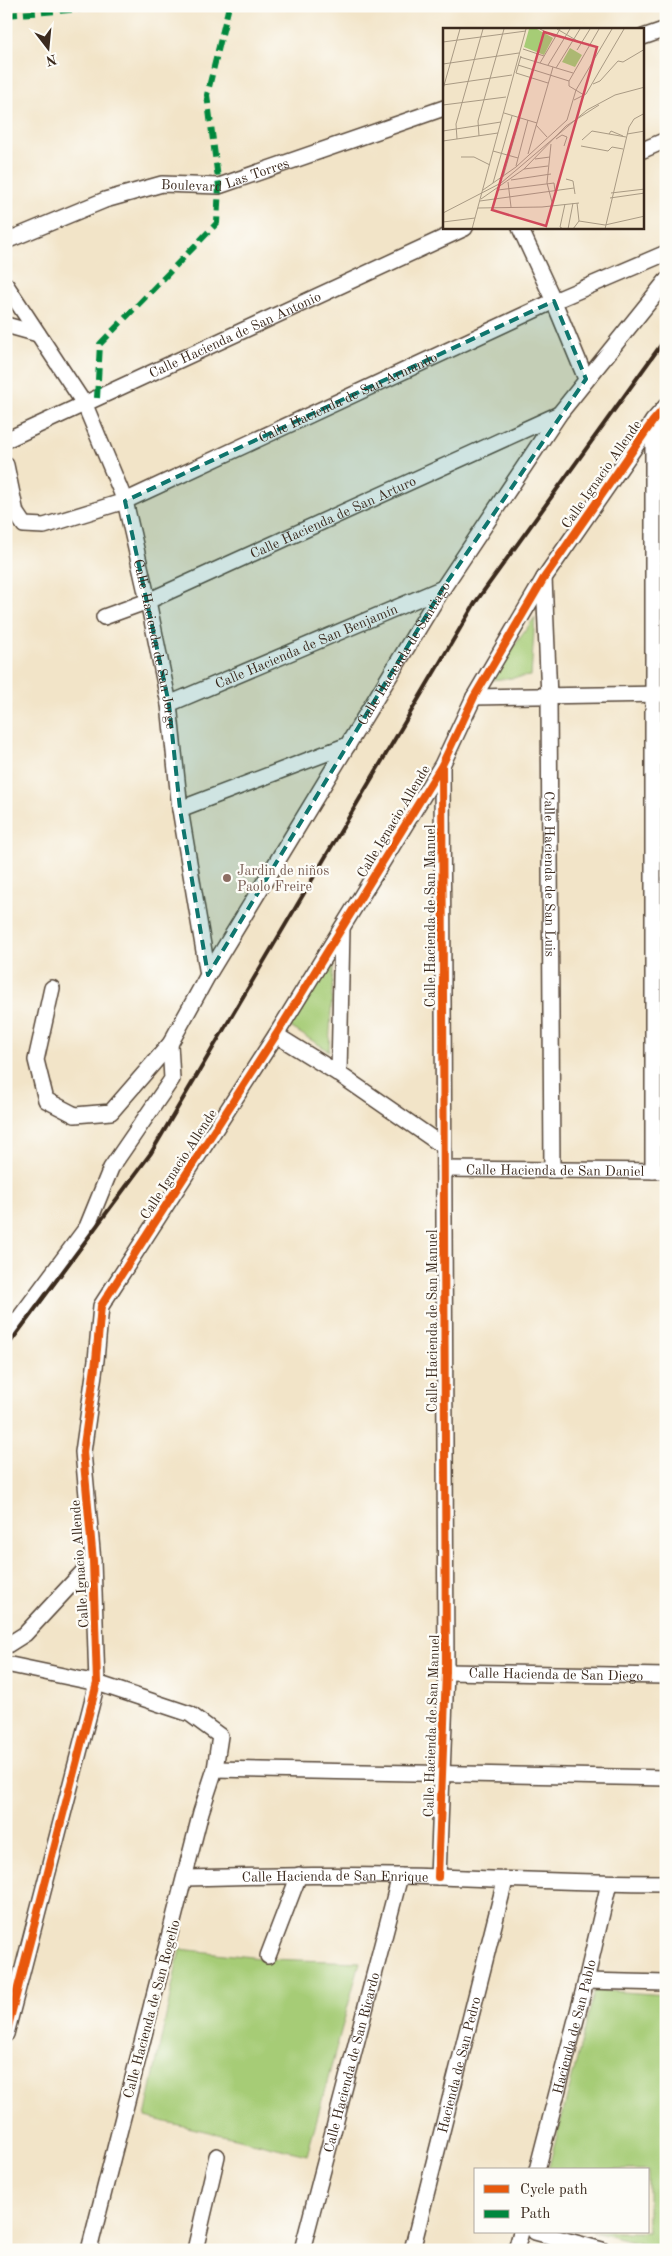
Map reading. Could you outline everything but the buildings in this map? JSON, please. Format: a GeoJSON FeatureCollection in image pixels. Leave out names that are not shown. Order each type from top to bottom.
{"type":"FeatureCollection","features":[{"type":"Feature","properties":{"kind":"street"},"geometry":{"type":"LineString","coordinates":[[644,37],[666,29]]}},
{"type":"Feature","properties":{"kind":"street","name":"Boulevard Las Torres"},"geometry":{"type":"LineString","coordinates":[[6,241],[105,200],[162,184],[219,186],[443,108]]}},
{"type":"Feature","properties":{"kind":"street"},"geometry":{"type":"LineString","coordinates":[[644,150],[666,140]]}},
{"type":"Feature","properties":{"kind":"street","name":"Calle Hacienda de San Antonio"},"geometry":{"type":"LineString","coordinates":[[6,440],[463,229]]}},
{"type":"Feature","properties":{"kind":"street"},"geometry":{"type":"LineString","coordinates":[[520,229],[554,301],[586,380]]}},
{"type":"Feature","properties":{"kind":"street","name":"Calle Hacienda de San Armando"},"geometry":{"type":"LineString","coordinates":[[6,465],[16,513],[24,524],[44,526],[125,501],[554,301],[666,253]]}},
{"type":"Feature","properties":{"kind":"street","name":"Calle Hacienda de Santiago"},"geometry":{"type":"LineString","coordinates":[[52,988],[36,1060],[46,1100],[75,1115],[111,1112],[170,1044],[208,975],[443,588],[560,413],[666,282]]}},
{"type":"Feature","properties":{"kind":"street","name":"Calle Hacienda de San Jorge"},"geometry":{"type":"LineString","coordinates":[[6,285],[85,405],[125,501],[148,601],[168,704],[180,809],[208,975]]}},
{"type":"Feature","properties":{"kind":"street"},"geometry":{"type":"LineString","coordinates":[[6,325],[38,334]]}},
{"type":"Feature","properties":{"kind":"street","name":"Calle Ignacio Allende"},"geometry":{"type":"LineString","coordinates":[[6,2034],[97,1683],[93,1561],[83,1452],[96,1360],[101,1306],[276,1035],[442,765],[474,697],[544,578],[653,421],[666,406]]}},
{"type":"Feature","properties":{"kind":"street","name":"Calle Hacienda de San Arturo"},"geometry":{"type":"LineString","coordinates":[[104,617],[148,601],[560,413]]}},
{"type":"Feature","properties":{"kind":"street"},"geometry":{"type":"LineString","coordinates":[[653,421],[660,694],[660,1171]]}},
{"type":"Feature","properties":{"kind":"street","name":"Calle Hacienda de San Luis"},"geometry":{"type":"LineString","coordinates":[[544,578],[549,697],[552,1170]]}},
{"type":"Feature","properties":{"kind":"street","name":"Calle Hacienda de San Benjamín"},"geometry":{"type":"LineString","coordinates":[[168,704],[443,588]]}},
{"type":"Feature","properties":{"kind":"street"},"geometry":{"type":"LineString","coordinates":[[474,697],[660,694]]}},
{"type":"Feature","properties":{"kind":"street"},"geometry":{"type":"LineString","coordinates":[[180,809],[348,745]]}},
{"type":"Feature","properties":{"kind":"street","name":"Calle Hacienda de San Manuel"},"geometry":{"type":"LineString","coordinates":[[438,1877],[446,1672],[442,765]]}},
{"type":"Feature","properties":{"kind":"street"},"geometry":{"type":"LineString","coordinates":[[339,1074],[342,928]]}},
{"type":"Feature","properties":{"kind":"street"},"geometry":{"type":"LineString","coordinates":[[276,1035],[339,1074],[443,1146]]}},
{"type":"Feature","properties":{"kind":"street"},"geometry":{"type":"LineString","coordinates":[[7,1334],[87,1227],[111,1168],[172,1079],[170,1044]]}},
{"type":"Feature","properties":{"kind":"street","name":"Calle Hacienda de San Daniel"},"geometry":{"type":"LineString","coordinates":[[444,1169],[660,1171]]}},
{"type":"Feature","properties":{"kind":"street"},"geometry":{"type":"LineString","coordinates":[[6,1646],[24,1634],[93,1561]]}},
{"type":"Feature","properties":{"kind":"street"},"geometry":{"type":"LineString","coordinates":[[6,1664],[97,1683]]}},
{"type":"Feature","properties":{"kind":"street","name":"Calle Hacienda de San Diego"},"geometry":{"type":"LineString","coordinates":[[446,1672],[666,1676]]}},
{"type":"Feature","properties":{"kind":"street","name":"Calle Hacienda de San Rogelio"},"geometry":{"type":"LineString","coordinates":[[89,2250],[215,1769],[220,1736],[190,1714],[97,1683]]}},
{"type":"Feature","properties":{"kind":"street"},"geometry":{"type":"LineString","coordinates":[[215,1769],[666,1778]]}},
{"type":"Feature","properties":{"kind":"street"},"geometry":{"type":"LineString","coordinates":[[268,1956],[299,1875]]}},
{"type":"Feature","properties":{"kind":"street","name":"Calle Hacienda de San Enrique"},"geometry":{"type":"LineString","coordinates":[[185,1878],[299,1875],[400,1876],[666,1883]]}},
{"type":"Feature","properties":{"kind":"street","name":"Calle Hacienda de San Ricardo"},"geometry":{"type":"LineString","coordinates":[[302,2250],[400,1876]]}},
{"type":"Feature","properties":{"kind":"street","name":"Hacienda de San Pedro"},"geometry":{"type":"LineString","coordinates":[[412,2250],[505,1880]]}},
{"type":"Feature","properties":{"kind":"street","name":"Hacienda de San Pablo"},"geometry":{"type":"LineString","coordinates":[[538,2168],[586,1981],[609,1883]]}},
{"type":"Feature","properties":{"kind":"street"},"geometry":{"type":"LineString","coordinates":[[586,1981],[666,1984]]}},
{"type":"Feature","properties":{"kind":"street"},"geometry":{"type":"LineString","coordinates":[[200,2249],[217,2156]]}},
{"type":"Feature","properties":{"kind":"street"},"geometry":{"type":"LineString","coordinates":[[516,2250],[520,2234]]}},
{"type":"Feature","properties":{"kind":"street"},"geometry":{"type":"LineString","coordinates":[[542,2234],[602,2250]]}},
{"type":"Feature","properties":{"kind":"highlighted area"},"geometry":{"type":"Polygon","coordinates":[[[554,301],[586,379],[443,588],[208,975],[180,809],[169,704],[125,501],[554,301]]]}},
{"type":"Feature","properties":{"kind":"green space"},"geometry":{"type":"Polygon","coordinates":[[[535,617],[531,676],[490,680],[535,617]]]}},
{"type":"Feature","properties":{"kind":"green space"},"geometry":{"type":"Polygon","coordinates":[[[334,953],[329,1051],[287,1025],[334,953]]]}},
{"type":"Feature","properties":{"kind":"green space"},"geometry":{"type":"Polygon","coordinates":[[[180,1949],[269,1959],[360,1962],[307,2155],[145,2117],[180,1949]]]}},
{"type":"Feature","properties":{"kind":"green space"},"geometry":{"type":"Polygon","coordinates":[[[595,1990],[666,1995],[666,2250],[601,2234],[650,2234],[650,2168],[549,2168],[595,1990]]]}},
{"type":"Feature","properties":{"kind":"railway"},"geometry":{"type":"LineString","coordinates":[[6,1348],[151,1153],[475,603],[666,338]]}},
{"type":"Feature","properties":{"kind":"marked path"},"geometry":{"type":"LineString","coordinates":[[6,15],[82,9],[94,6]]}},
{"type":"Feature","properties":{"kind":"marked path"},"geometry":{"type":"LineString","coordinates":[[97,398],[100,344],[217,223],[219,186],[207,95],[229,6]]}},
{"type":"Feature","properties":{"kind":"cycle path"},"geometry":{"type":"LineString","coordinates":[[6,2034],[97,1683],[93,1561],[83,1452],[96,1360],[101,1306],[276,1035],[442,765],[474,697],[544,578],[653,421],[666,406]]}},
{"type":"Feature","properties":{"kind":"cycle path"},"geometry":{"type":"LineString","coordinates":[[438,1877],[446,1672],[442,765]]}},
{"type":"Feature","properties":{"kind":"place","name":"Jardin de niños Paolo Freire"},"geometry":{"type":"Point","coordinates":[227,878]}}]}
